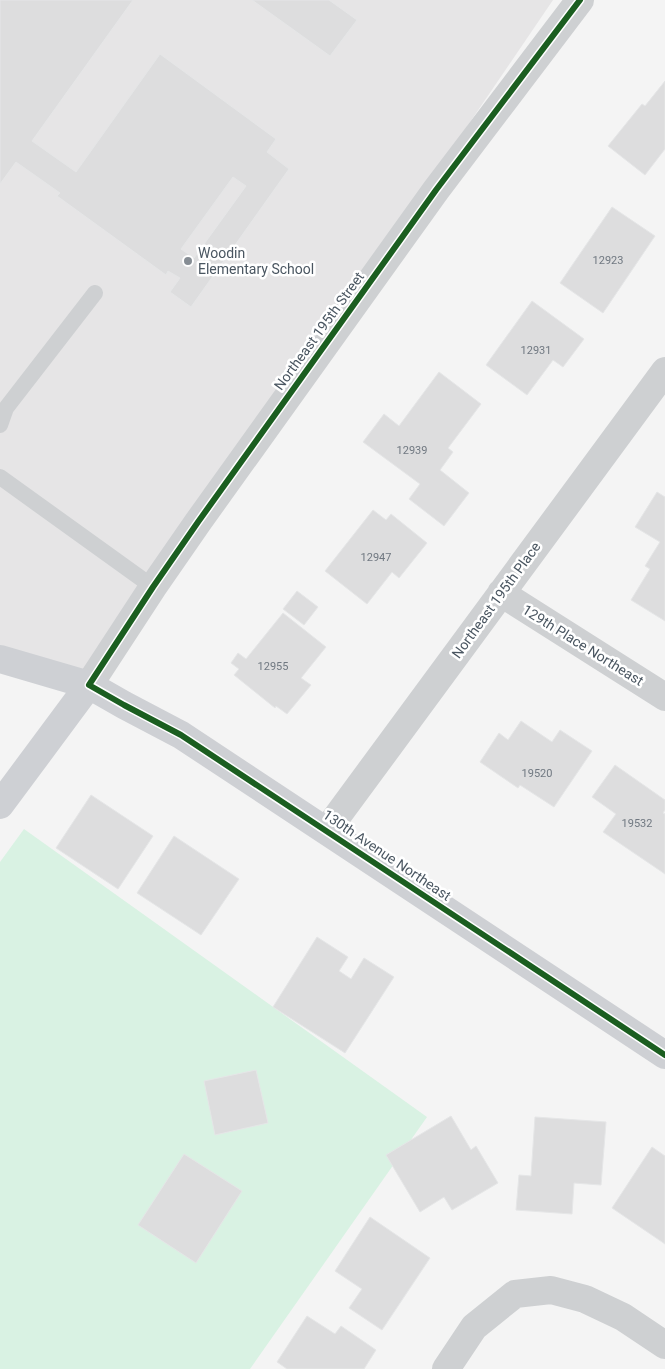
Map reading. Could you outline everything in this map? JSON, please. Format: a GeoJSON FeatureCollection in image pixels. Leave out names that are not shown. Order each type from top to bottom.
{"type":"FeatureCollection","features":[{"type":"Feature","properties":{"kind":"street","name":"Northeast 195th Street"},"geometry":{"type":"LineString","coordinates":[[0,805],[89,685],[204,514],[436,190],[580,0]]}},
{"type":"Feature","properties":{"kind":"street","name":"Northeast 195th Place"},"geometry":{"type":"LineString","coordinates":[[327,830],[665,370]]}},
{"type":"Feature","properties":{"kind":"street","name":"129th Place Northeast"},"geometry":{"type":"LineString","coordinates":[[501,593],[665,697]]}},
{"type":"Feature","properties":{"kind":"street","name":"130th Avenue Northeast"},"geometry":{"type":"LineString","coordinates":[[0,659],[89,685],[181,735],[665,1055]]}},
{"type":"Feature","properties":{"kind":"street"},"geometry":{"type":"LineString","coordinates":[[446,1369],[474,1327],[515,1294],[551,1290],[585,1298],[623,1317],[665,1345]]}},
{"type":"Feature","properties":{"kind":"lane"},"geometry":{"type":"LineString","coordinates":[[0,425],[3,408],[95,293]]}},
{"type":"Feature","properties":{"kind":"lane"},"geometry":{"type":"LineString","coordinates":[[0,477],[153,588]]}},
{"type":"Feature","properties":{"kind":"shaded area","name":"Woodin Elementary School"},"geometry":{"type":"Polygon","coordinates":[[[0,0],[553,0],[89,685],[0,659],[0,0]]]}},
{"type":"Feature","properties":{"kind":"green space"},"geometry":{"type":"Polygon","coordinates":[[[24,829],[427,1117],[250,1369],[0,1369],[0,862],[24,829]]]}},
{"type":"Feature","properties":{"kind":"building"},"geometry":{"type":"Polygon","coordinates":[[[0,0],[133,0],[32,141],[76,172],[160,54],[276,139],[267,152],[289,169],[191,307],[170,292],[180,278],[168,271],[166,275],[57,196],[60,193],[16,162],[0,184],[0,0]],[[233,177],[181,249],[194,258],[246,186],[233,177]]]}},
{"type":"Feature","properties":{"kind":"building"},"geometry":{"type":"Polygon","coordinates":[[[252,0],[329,0],[357,20],[330,56],[252,0]]]}},
{"type":"Feature","properties":{"kind":"building"},"geometry":{"type":"Polygon","coordinates":[[[665,81],[665,149],[645,175],[608,146],[642,104],[645,106],[665,81]]]}},
{"type":"Feature","properties":{"kind":"building"},"geometry":{"type":"Polygon","coordinates":[[[612,207],[655,236],[603,313],[560,283],[612,207]]]}},
{"type":"Feature","properties":{"kind":"building"},"geometry":{"type":"Polygon","coordinates":[[[532,301],[584,339],[563,367],[553,360],[527,395],[486,365],[532,301]]]}},
{"type":"Feature","properties":{"kind":"building"},"geometry":{"type":"Polygon","coordinates":[[[439,372],[481,404],[448,448],[453,452],[440,470],[469,493],[444,526],[409,499],[420,484],[363,442],[384,414],[399,426],[439,372]]]}},
{"type":"Feature","properties":{"kind":"building"},"geometry":{"type":"Polygon","coordinates":[[[657,492],[665,497],[665,621],[631,600],[650,569],[645,566],[660,542],[635,527],[657,492]]]}},
{"type":"Feature","properties":{"kind":"building"},"geometry":{"type":"Polygon","coordinates":[[[373,510],[386,520],[391,514],[427,543],[399,578],[392,572],[367,604],[325,571],[373,510]]]}},
{"type":"Feature","properties":{"kind":"building"},"geometry":{"type":"Polygon","coordinates":[[[297,591],[318,607],[304,625],[283,609],[297,591]]]}},
{"type":"Feature","properties":{"kind":"building"},"geometry":{"type":"Polygon","coordinates":[[[283,613],[326,647],[301,678],[311,685],[287,714],[276,706],[275,708],[234,675],[239,669],[231,663],[238,653],[246,659],[283,613]]]}},
{"type":"Feature","properties":{"kind":"building"},"geometry":{"type":"Polygon","coordinates":[[[521,721],[552,742],[560,730],[592,751],[554,807],[520,785],[518,788],[480,762],[499,733],[508,740],[521,721]]]}},
{"type":"Feature","properties":{"kind":"building"},"geometry":{"type":"Polygon","coordinates":[[[615,765],[665,800],[665,810],[663,813],[665,814],[665,874],[603,832],[616,814],[592,797],[615,765]]]}},
{"type":"Feature","properties":{"kind":"building"},"geometry":{"type":"Polygon","coordinates":[[[91,795],[153,836],[118,889],[56,848],[91,795]]]}},
{"type":"Feature","properties":{"kind":"building"},"geometry":{"type":"Polygon","coordinates":[[[174,836],[239,879],[201,935],[137,893],[174,836]]]}},
{"type":"Feature","properties":{"kind":"building"},"geometry":{"type":"Polygon","coordinates":[[[317,937],[348,957],[339,971],[351,979],[364,958],[394,977],[345,1053],[273,1007],[317,937]]]}},
{"type":"Feature","properties":{"kind":"building"},"geometry":{"type":"Polygon","coordinates":[[[256,1070],[268,1123],[215,1135],[204,1081],[256,1070]]]}},
{"type":"Feature","properties":{"kind":"building"},"geometry":{"type":"Polygon","coordinates":[[[451,1116],[471,1150],[476,1146],[498,1183],[452,1210],[444,1197],[420,1212],[386,1155],[451,1116]]]}},
{"type":"Feature","properties":{"kind":"building"},"geometry":{"type":"Polygon","coordinates":[[[535,1117],[606,1122],[601,1185],[574,1183],[572,1214],[516,1210],[519,1175],[531,1176],[535,1117]]]}},
{"type":"Feature","properties":{"kind":"building"},"geometry":{"type":"Polygon","coordinates":[[[652,1147],[665,1156],[665,1244],[612,1208],[652,1147]]]}},
{"type":"Feature","properties":{"kind":"building"},"geometry":{"type":"Polygon","coordinates":[[[184,1154],[242,1191],[196,1263],[138,1225],[184,1154]]]}},
{"type":"Feature","properties":{"kind":"building"},"geometry":{"type":"Polygon","coordinates":[[[370,1217],[430,1258],[382,1330],[349,1308],[362,1289],[335,1271],[370,1217]]]}},
{"type":"Feature","properties":{"kind":"building"},"geometry":{"type":"Polygon","coordinates":[[[307,1316],[335,1334],[341,1326],[376,1350],[364,1369],[287,1369],[277,1362],[307,1316]]]}},
{"type":"Feature","properties":{"kind":"cycle path"},"geometry":{"type":"LineString","coordinates":[[580,0],[436,190],[198,522],[89,685],[181,735],[665,1055]]}},
{"type":"Feature","properties":{"kind":"place","name":"Woodin Elementary School"},"geometry":{"type":"Point","coordinates":[188,261]}}]}
